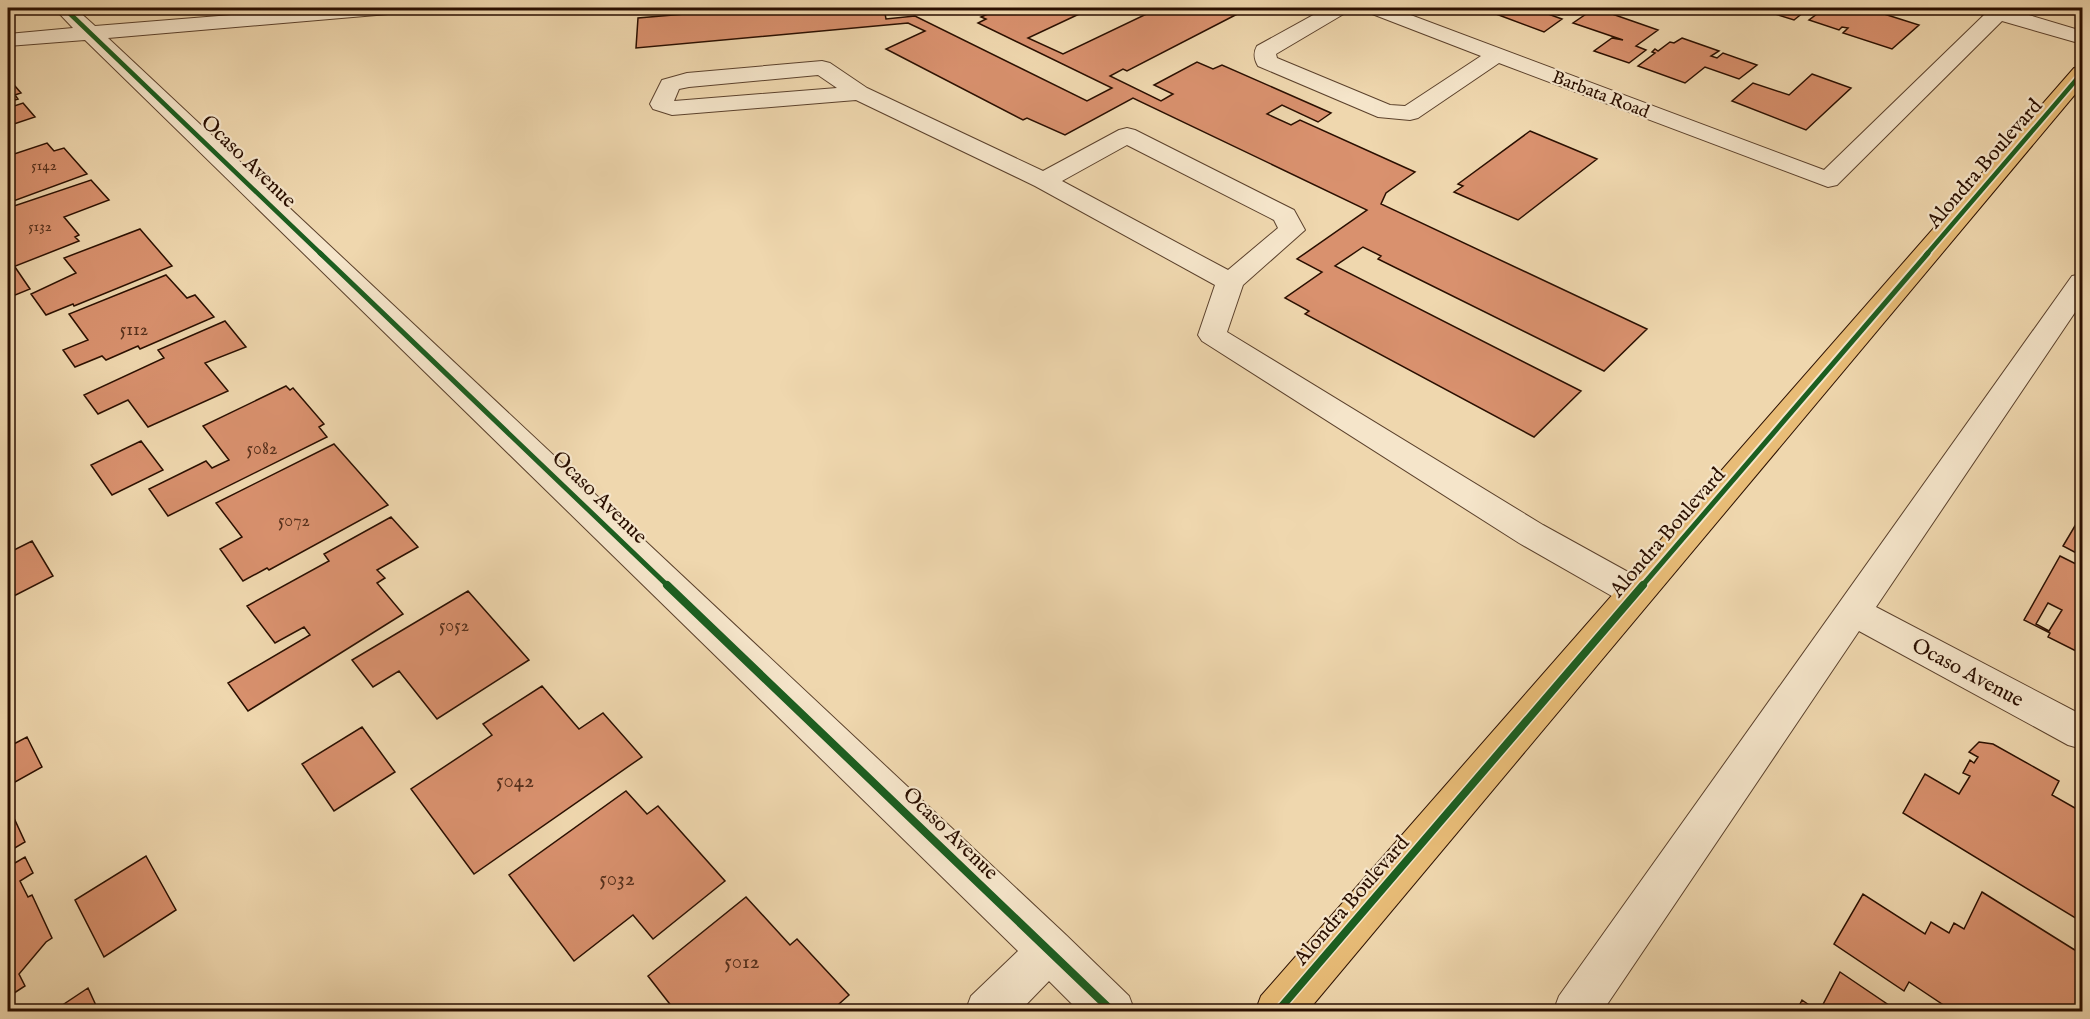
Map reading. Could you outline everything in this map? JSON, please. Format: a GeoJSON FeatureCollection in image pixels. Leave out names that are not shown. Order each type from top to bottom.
{"type":"FeatureCollection","features":[{"type":"Feature","properties":{"kind":"main road","name":"Alondra Boulevard"},"geometry":{"type":"LineString","coordinates":[[1277,1011],[2082,73]]}},
{"type":"Feature","properties":{"kind":"street","name":"Ocaso Avenue"},"geometry":{"type":"LineString","coordinates":[[64,8],[1113,1011]]}},
{"type":"Feature","properties":{"kind":"street"},"geometry":{"type":"LineString","coordinates":[[8,40],[388,8]]}},
{"type":"Feature","properties":{"kind":"street"},"geometry":{"type":"LineString","coordinates":[[1340,8],[1265,51],[1266,61],[1386,112],[1410,113],[1498,54]]}},
{"type":"Feature","properties":{"kind":"street","name":"Barbata Road"},"geometry":{"type":"LineString","coordinates":[[1374,8],[1828,180],[1994,9]]}},
{"type":"Feature","properties":{"kind":"street"},"geometry":{"type":"LineString","coordinates":[[1994,9],[2082,38]]}},
{"type":"Feature","properties":{"kind":"street"},"geometry":{"type":"LineString","coordinates":[[859,93],[672,108],[661,104],[670,85],[687,80],[822,68],[859,93],[1044,181],[1230,282]]}},
{"type":"Feature","properties":{"kind":"street"},"geometry":{"type":"LineString","coordinates":[[1044,181],[1127,135],[1286,215],[1293,231],[1230,282],[1212,335],[1531,534],[1636,593]]}},
{"type":"Feature","properties":{"kind":"street"},"geometry":{"type":"LineString","coordinates":[[1575,1011],[2082,282]]}},
{"type":"Feature","properties":{"kind":"street","name":"Ocaso Avenue"},"geometry":{"type":"LineString","coordinates":[[1853,611],[2082,733]]}},
{"type":"Feature","properties":{"kind":"street"},"geometry":{"type":"LineString","coordinates":[[987,1011],[1050,950]]}},
{"type":"Feature","properties":{"kind":"building"},"geometry":{"type":"Polygon","coordinates":[[[756,8],[884,8],[886,19],[915,16],[1087,101],[1112,88],[978,23],[986,19],[981,17],[1001,8],[1092,8],[1028,38],[1063,54],[1159,8],[1249,8],[1127,71],[1123,69],[1110,76],[1161,101],[1173,94],[1154,85],[1197,62],[1213,69],[1222,65],[1331,113],[1318,122],[1282,105],[1267,114],[1291,125],[1300,120],[1415,172],[1386,193],[1381,204],[1647,329],[1604,371],[1378,259],[1381,256],[1363,247],[1335,266],[1581,391],[1534,437],[1305,314],[1309,311],[1285,298],[1322,272],[1297,259],[1367,210],[1133,98],[1065,135],[1027,118],[1023,120],[886,49],[925,31],[908,23],[636,48],[638,18],[756,8]]]}},
{"type":"Feature","properties":{"kind":"building"},"geometry":{"type":"Polygon","coordinates":[[[1486,8],[1540,8],[1537,10],[1562,19],[1544,32],[1486,8]]]}},
{"type":"Feature","properties":{"kind":"building"},"geometry":{"type":"Polygon","coordinates":[[[1540,8],[1570,8],[1559,15],[1540,8]]]}},
{"type":"Feature","properties":{"kind":"building"},"geometry":{"type":"Polygon","coordinates":[[[1595,8],[1658,30],[1636,46],[1646,50],[1629,63],[1594,51],[1612,38],[1623,40],[1573,23],[1595,8]]]}},
{"type":"Feature","properties":{"kind":"building"},"geometry":{"type":"Polygon","coordinates":[[[1756,8],[1809,8],[1794,20],[1756,8]]]}},
{"type":"Feature","properties":{"kind":"building"},"geometry":{"type":"Polygon","coordinates":[[[1825,8],[1881,8],[1878,11],[1881,13],[1919,25],[1892,49],[1843,33],[1848,28],[1842,27],[1839,30],[1809,20],[1825,8]]]}},
{"type":"Feature","properties":{"kind":"building"},"geometry":{"type":"Polygon","coordinates":[[[1682,38],[1719,51],[1711,56],[1717,58],[1723,53],[1757,65],[1739,79],[1705,67],[1685,83],[1638,66],[1655,53],[1652,52],[1655,49],[1658,51],[1670,42],[1674,43],[1682,38]]]}},
{"type":"Feature","properties":{"kind":"building"},"geometry":{"type":"Polygon","coordinates":[[[1812,74],[1851,88],[1806,130],[1732,101],[1753,83],[1789,95],[1812,74]]]}},
{"type":"Feature","properties":{"kind":"building"},"geometry":{"type":"Polygon","coordinates":[[[8,78],[21,93],[15,95],[18,99],[8,102],[8,78]]]}},
{"type":"Feature","properties":{"kind":"building"},"geometry":{"type":"Polygon","coordinates":[[[23,103],[35,117],[8,126],[8,108],[23,103]]]}},
{"type":"Feature","properties":{"kind":"building"},"geometry":{"type":"Polygon","coordinates":[[[1530,131],[1597,159],[1518,220],[1454,192],[1463,186],[1458,184],[1530,131]]]}},
{"type":"Feature","properties":{"kind":"building"},"geometry":{"type":"Polygon","coordinates":[[[47,143],[54,151],[64,148],[87,174],[8,203],[8,156],[47,143]]]}},
{"type":"Feature","properties":{"kind":"building"},"geometry":{"type":"Polygon","coordinates":[[[91,180],[109,200],[64,217],[79,235],[75,237],[79,241],[8,269],[8,208],[91,180]]]}},
{"type":"Feature","properties":{"kind":"building"},"geometry":{"type":"Polygon","coordinates":[[[140,229],[172,266],[46,315],[31,294],[76,273],[64,258],[140,229]]]}},
{"type":"Feature","properties":{"kind":"building"},"geometry":{"type":"Polygon","coordinates":[[[15,267],[30,289],[8,298],[8,270],[15,267]]]}},
{"type":"Feature","properties":{"kind":"building"},"geometry":{"type":"Polygon","coordinates":[[[166,275],[187,298],[195,295],[214,317],[140,349],[138,346],[106,360],[102,356],[75,367],[63,350],[88,340],[69,314],[166,275]]]}},
{"type":"Feature","properties":{"kind":"building"},"geometry":{"type":"Polygon","coordinates":[[[225,321],[246,347],[205,363],[228,391],[148,427],[128,400],[98,414],[84,395],[164,358],[158,350],[225,321]]]}},
{"type":"Feature","properties":{"kind":"building"},"geometry":{"type":"Polygon","coordinates":[[[286,386],[290,390],[293,388],[324,424],[319,427],[327,437],[168,516],[149,489],[206,461],[212,468],[229,460],[203,426],[286,386]]]}},
{"type":"Feature","properties":{"kind":"building"},"geometry":{"type":"Polygon","coordinates":[[[141,441],[163,470],[112,495],[91,465],[141,441]]]}},
{"type":"Feature","properties":{"kind":"building"},"geometry":{"type":"Polygon","coordinates":[[[334,444],[388,505],[269,570],[267,568],[243,581],[220,549],[242,537],[216,503],[334,444]]]}},
{"type":"Feature","properties":{"kind":"building"},"geometry":{"type":"Polygon","coordinates":[[[2082,514],[2082,556],[2063,546],[2082,514]]]}},
{"type":"Feature","properties":{"kind":"building"},"geometry":{"type":"Polygon","coordinates":[[[391,517],[418,547],[377,570],[385,578],[377,583],[403,614],[248,711],[228,683],[310,635],[304,627],[275,643],[247,606],[329,561],[324,554],[391,517]]]}},
{"type":"Feature","properties":{"kind":"building"},"geometry":{"type":"Polygon","coordinates":[[[32,541],[53,576],[8,599],[8,553],[32,541]]]}},
{"type":"Feature","properties":{"kind":"building"},"geometry":{"type":"Polygon","coordinates":[[[2060,556],[2082,567],[2082,654],[2048,637],[2050,633],[2024,620],[2060,556]],[[2048,603],[2036,624],[2049,631],[2062,610],[2048,603]]]}},
{"type":"Feature","properties":{"kind":"building"},"geometry":{"type":"Polygon","coordinates":[[[468,591],[529,660],[437,719],[399,671],[373,687],[352,660],[468,591]]]}},
{"type":"Feature","properties":{"kind":"building"},"geometry":{"type":"Polygon","coordinates":[[[542,686],[579,729],[603,713],[642,757],[474,874],[411,789],[492,735],[483,724],[542,686]]]}},
{"type":"Feature","properties":{"kind":"building"},"geometry":{"type":"Polygon","coordinates":[[[362,727],[395,772],[334,811],[302,764],[362,727]]]}},
{"type":"Feature","properties":{"kind":"building"},"geometry":{"type":"Polygon","coordinates":[[[27,737],[42,767],[8,786],[8,747],[27,737]]]}},
{"type":"Feature","properties":{"kind":"building"},"geometry":{"type":"Polygon","coordinates":[[[1979,742],[1993,744],[2059,781],[2052,795],[2082,812],[2082,922],[1903,813],[1925,774],[1959,794],[1970,776],[1963,773],[1970,760],[1974,763],[1978,757],[1969,752],[1979,742]]]}},
{"type":"Feature","properties":{"kind":"building"},"geometry":{"type":"Polygon","coordinates":[[[626,791],[647,814],[658,806],[725,881],[653,939],[633,915],[574,961],[509,875],[626,791]]]}},
{"type":"Feature","properties":{"kind":"building"},"geometry":{"type":"Polygon","coordinates":[[[8,805],[25,842],[8,852],[8,805]]]}},
{"type":"Feature","properties":{"kind":"building"},"geometry":{"type":"Polygon","coordinates":[[[146,856],[176,910],[104,957],[75,900],[146,856]]]}},
{"type":"Feature","properties":{"kind":"building"},"geometry":{"type":"Polygon","coordinates":[[[25,857],[33,873],[20,881],[28,897],[32,895],[52,938],[19,974],[25,986],[8,997],[8,867],[25,857]]]}},
{"type":"Feature","properties":{"kind":"building"},"geometry":{"type":"Polygon","coordinates":[[[1982,892],[2078,952],[2076,954],[2082,958],[2082,1012],[1954,1012],[1909,982],[1904,991],[1834,944],[1863,894],[1925,934],[1931,922],[1949,933],[1954,923],[1964,929],[1982,892]]]}},
{"type":"Feature","properties":{"kind":"building"},"geometry":{"type":"Polygon","coordinates":[[[746,897],[790,945],[797,939],[849,995],[830,1012],[676,1012],[648,976],[746,897]]]}},
{"type":"Feature","properties":{"kind":"building"},"geometry":{"type":"Polygon","coordinates":[[[1840,972],[1899,1012],[1819,1012],[1840,972]]]}},
{"type":"Feature","properties":{"kind":"building"},"geometry":{"type":"Polygon","coordinates":[[[88,988],[99,1012],[52,1012],[88,988]]]}},
{"type":"Feature","properties":{"kind":"building"},"geometry":{"type":"Polygon","coordinates":[[[1802,1000],[1819,1012],[1796,1012],[1802,1000]]]}},
{"type":"Feature","properties":{"kind":"cycle path"},"geometry":{"type":"LineString","coordinates":[[64,8],[1113,1012]]}},
{"type":"Feature","properties":{"kind":"cycle path"},"geometry":{"type":"LineString","coordinates":[[1277,1012],[2082,73]]}}]}
